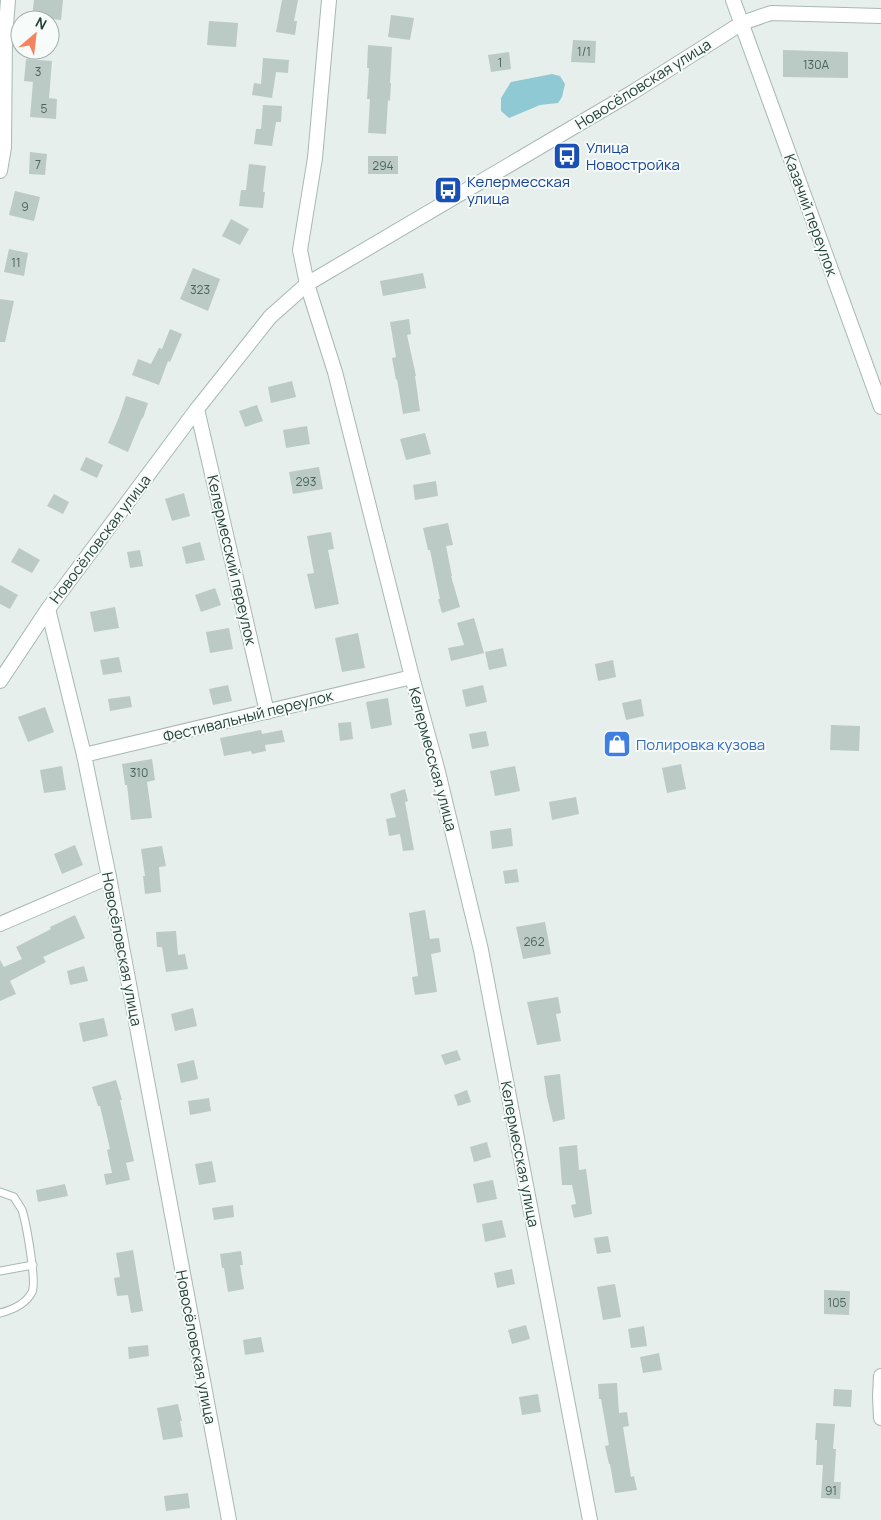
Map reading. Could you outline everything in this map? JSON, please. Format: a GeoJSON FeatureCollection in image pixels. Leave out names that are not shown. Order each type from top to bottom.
{"type":"FeatureCollection","features":[{"type":"Feature","properties":{"kind":"street"},"geometry":{"type":"LineString","coordinates":[[0,171],[4,147],[2,38],[8,0]]}},
{"type":"Feature","properties":{"kind":"street","name":"Келермесская улица"},"geometry":{"type":"LineString","coordinates":[[329,0],[315,158],[300,250],[307,284],[335,372],[481,950],[590,1520]]}},
{"type":"Feature","properties":{"kind":"street"},"geometry":{"type":"LineString","coordinates":[[733,0],[742,23]]}},
{"type":"Feature","properties":{"kind":"street","name":"Новосёловская улица"},"geometry":{"type":"LineString","coordinates":[[229,1520],[109,877],[84,755],[48,608],[197,409],[270,317],[307,284],[633,92],[742,23],[771,13],[881,16]]}},
{"type":"Feature","properties":{"kind":"street","name":"Казачий переулок"},"geometry":{"type":"LineString","coordinates":[[742,23],[881,408]]}},
{"type":"Feature","properties":{"kind":"street","name":"Келермесский переулок"},"geometry":{"type":"LineString","coordinates":[[197,409],[266,712]]}},
{"type":"Feature","properties":{"kind":"street"},"geometry":{"type":"LineString","coordinates":[[0,681],[48,608]]}},
{"type":"Feature","properties":{"kind":"street","name":"Фестивальный переулок"},"geometry":{"type":"LineString","coordinates":[[84,755],[412,677]]}},
{"type":"Feature","properties":{"kind":"street"},"geometry":{"type":"LineString","coordinates":[[0,924],[109,877]]}},
{"type":"Feature","properties":{"kind":"street"},"geometry":{"type":"LineString","coordinates":[[881,1376],[881,1418]]}},
{"type":"Feature","properties":{"kind":"lane"},"geometry":{"type":"LineString","coordinates":[[0,1192],[14,1197],[22,1210],[33,1265],[33,1290],[14,1309],[0,1313]]}},
{"type":"Feature","properties":{"kind":"lane"},"geometry":{"type":"LineString","coordinates":[[0,1271],[33,1265]]}},
{"type":"Feature","properties":{"kind":"water"},"geometry":{"type":"Polygon","coordinates":[[[552,74],[560,76],[565,84],[562,97],[558,103],[540,105],[509,118],[501,111],[501,98],[511,82],[552,74]]]}},
{"type":"Feature","properties":{"kind":"building"},"geometry":{"type":"Polygon","coordinates":[[[34,0],[63,0],[61,20],[60,10],[33,10],[34,0]]]}},
{"type":"Feature","properties":{"kind":"building"},"geometry":{"type":"Polygon","coordinates":[[[282,0],[298,0],[294,21],[297,21],[295,35],[276,32],[282,0]]]}},
{"type":"Feature","properties":{"kind":"building"},"geometry":{"type":"Polygon","coordinates":[[[391,15],[414,18],[410,40],[388,37],[391,15]]]}},
{"type":"Feature","properties":{"kind":"building"},"geometry":{"type":"Polygon","coordinates":[[[209,21],[238,23],[236,47],[207,45],[209,21]]]}},
{"type":"Feature","properties":{"kind":"building"},"geometry":{"type":"Polygon","coordinates":[[[573,40],[596,41],[595,63],[571,62],[573,40]]]}},
{"type":"Feature","properties":{"kind":"building"},"geometry":{"type":"Polygon","coordinates":[[[368,45],[392,47],[390,101],[388,100],[386,134],[368,133],[370,99],[367,99],[368,45]]]}},
{"type":"Feature","properties":{"kind":"building"},"geometry":{"type":"Polygon","coordinates":[[[783,50],[848,52],[848,78],[783,77],[783,50]]]}},
{"type":"Feature","properties":{"kind":"building"},"geometry":{"type":"Polygon","coordinates":[[[509,52],[511,69],[491,72],[488,55],[509,52]]]}},
{"type":"Feature","properties":{"kind":"building"},"geometry":{"type":"Polygon","coordinates":[[[263,58],[289,60],[288,73],[276,72],[272,98],[252,95],[254,83],[261,84],[263,58]]]}},
{"type":"Feature","properties":{"kind":"building"},"geometry":{"type":"Polygon","coordinates":[[[26,60],[52,61],[49,98],[57,99],[56,119],[30,117],[33,82],[24,81],[26,60]]]}},
{"type":"Feature","properties":{"kind":"building"},"geometry":{"type":"Polygon","coordinates":[[[263,105],[282,106],[281,122],[276,122],[272,146],[254,144],[256,129],[261,129],[263,105]]]}},
{"type":"Feature","properties":{"kind":"building"},"geometry":{"type":"Polygon","coordinates":[[[30,152],[47,154],[45,175],[29,174],[30,152]]]}},
{"type":"Feature","properties":{"kind":"building"},"geometry":{"type":"Polygon","coordinates":[[[368,156],[398,156],[398,174],[368,174],[368,156]]]}},
{"type":"Feature","properties":{"kind":"building"},"geometry":{"type":"Polygon","coordinates":[[[249,164],[266,166],[263,208],[239,206],[241,190],[246,190],[249,164]]]}},
{"type":"Feature","properties":{"kind":"building"},"geometry":{"type":"Polygon","coordinates":[[[15,191],[40,197],[34,221],[9,215],[15,191]]]}},
{"type":"Feature","properties":{"kind":"building"},"geometry":{"type":"Polygon","coordinates":[[[231,219],[249,229],[240,245],[222,236],[231,219]]]}},
{"type":"Feature","properties":{"kind":"building"},"geometry":{"type":"Polygon","coordinates":[[[9,249],[28,253],[24,276],[4,272],[9,249]]]}},
{"type":"Feature","properties":{"kind":"building"},"geometry":{"type":"Polygon","coordinates":[[[193,268],[220,279],[208,311],[180,299],[193,268]]]}},
{"type":"Feature","properties":{"kind":"building"},"geometry":{"type":"Polygon","coordinates":[[[423,273],[426,288],[383,296],[380,281],[423,273]]]}},
{"type":"Feature","properties":{"kind":"building"},"geometry":{"type":"Polygon","coordinates":[[[0,299],[14,301],[5,342],[0,342],[0,299]]]}},
{"type":"Feature","properties":{"kind":"building"},"geometry":{"type":"Polygon","coordinates":[[[409,319],[411,334],[407,335],[416,376],[420,411],[403,414],[392,358],[396,357],[390,322],[409,319]]]}},
{"type":"Feature","properties":{"kind":"building"},"geometry":{"type":"Polygon","coordinates":[[[170,329],[182,334],[170,362],[168,361],[159,385],[132,375],[138,359],[151,364],[159,348],[162,349],[170,329]]]}},
{"type":"Feature","properties":{"kind":"building"},"geometry":{"type":"Polygon","coordinates":[[[292,381],[296,397],[271,403],[268,387],[292,381]]]}},
{"type":"Feature","properties":{"kind":"building"},"geometry":{"type":"Polygon","coordinates":[[[126,396],[148,403],[128,452],[108,443],[126,396]]]}},
{"type":"Feature","properties":{"kind":"building"},"geometry":{"type":"Polygon","coordinates":[[[257,405],[263,421],[245,427],[239,411],[257,405]]]}},
{"type":"Feature","properties":{"kind":"building"},"geometry":{"type":"Polygon","coordinates":[[[307,426],[310,444],[286,448],[283,430],[307,426]]]}},
{"type":"Feature","properties":{"kind":"building"},"geometry":{"type":"Polygon","coordinates":[[[425,433],[431,454],[406,460],[400,439],[425,433]]]}},
{"type":"Feature","properties":{"kind":"building"},"geometry":{"type":"Polygon","coordinates":[[[86,457],[103,465],[97,478],[80,470],[86,457]]]}},
{"type":"Feature","properties":{"kind":"building"},"geometry":{"type":"Polygon","coordinates":[[[319,467],[323,489],[293,494],[289,472],[319,467]]]}},
{"type":"Feature","properties":{"kind":"building"},"geometry":{"type":"Polygon","coordinates":[[[436,481],[438,496],[415,500],[413,485],[436,481]]]}},
{"type":"Feature","properties":{"kind":"building"},"geometry":{"type":"Polygon","coordinates":[[[184,493],[190,516],[172,521],[165,499],[184,493]]]}},
{"type":"Feature","properties":{"kind":"building"},"geometry":{"type":"Polygon","coordinates":[[[54,494],[69,502],[63,514],[47,506],[54,494]]]}},
{"type":"Feature","properties":{"kind":"building"},"geometry":{"type":"Polygon","coordinates":[[[448,523],[453,545],[446,546],[451,576],[460,607],[442,613],[430,550],[428,550],[423,528],[448,523]]]}},
{"type":"Feature","properties":{"kind":"building"},"geometry":{"type":"Polygon","coordinates":[[[331,532],[334,549],[328,550],[339,604],[315,609],[307,574],[314,573],[307,536],[331,532]]]}},
{"type":"Feature","properties":{"kind":"building"},"geometry":{"type":"Polygon","coordinates":[[[200,542],[205,560],[186,564],[182,547],[200,542]]]}},
{"type":"Feature","properties":{"kind":"building"},"geometry":{"type":"Polygon","coordinates":[[[19,548],[40,560],[32,573],[11,562],[19,548]]]}},
{"type":"Feature","properties":{"kind":"building"},"geometry":{"type":"Polygon","coordinates":[[[140,550],[143,566],[130,568],[127,552],[140,550]]]}},
{"type":"Feature","properties":{"kind":"building"},"geometry":{"type":"Polygon","coordinates":[[[0,585],[18,595],[10,609],[0,604],[0,585]]]}},
{"type":"Feature","properties":{"kind":"building"},"geometry":{"type":"Polygon","coordinates":[[[215,588],[221,605],[201,612],[195,595],[215,588]]]}},
{"type":"Feature","properties":{"kind":"building"},"geometry":{"type":"Polygon","coordinates":[[[115,607],[119,628],[94,632],[90,612],[115,607]]]}},
{"type":"Feature","properties":{"kind":"building"},"geometry":{"type":"Polygon","coordinates":[[[474,618],[484,653],[451,661],[448,648],[464,645],[457,623],[474,618]]]}},
{"type":"Feature","properties":{"kind":"building"},"geometry":{"type":"Polygon","coordinates":[[[229,628],[233,649],[210,653],[206,632],[229,628]]]}},
{"type":"Feature","properties":{"kind":"building"},"geometry":{"type":"Polygon","coordinates":[[[358,633],[365,668],[342,672],[335,638],[358,633]]]}},
{"type":"Feature","properties":{"kind":"building"},"geometry":{"type":"Polygon","coordinates":[[[503,648],[507,666],[489,670],[485,652],[503,648]]]}},
{"type":"Feature","properties":{"kind":"building"},"geometry":{"type":"Polygon","coordinates":[[[119,657],[122,672],[103,675],[100,660],[119,657]]]}},
{"type":"Feature","properties":{"kind":"building"},"geometry":{"type":"Polygon","coordinates":[[[613,660],[616,677],[598,681],[595,664],[613,660]]]}},
{"type":"Feature","properties":{"kind":"building"},"geometry":{"type":"Polygon","coordinates":[[[228,685],[232,701],[213,705],[209,689],[228,685]]]}},
{"type":"Feature","properties":{"kind":"building"},"geometry":{"type":"Polygon","coordinates":[[[483,685],[487,702],[466,707],[462,690],[483,685]]]}},
{"type":"Feature","properties":{"kind":"building"},"geometry":{"type":"Polygon","coordinates":[[[130,696],[132,707],[110,711],[108,699],[130,696]]]}},
{"type":"Feature","properties":{"kind":"building"},"geometry":{"type":"Polygon","coordinates":[[[388,698],[392,725],[371,729],[366,702],[388,698]]]}},
{"type":"Feature","properties":{"kind":"building"},"geometry":{"type":"Polygon","coordinates":[[[641,699],[644,716],[626,720],[622,703],[641,699]]]}},
{"type":"Feature","properties":{"kind":"building"},"geometry":{"type":"Polygon","coordinates":[[[45,707],[54,732],[28,742],[18,717],[45,707]]]}},
{"type":"Feature","properties":{"kind":"building"},"geometry":{"type":"Polygon","coordinates":[[[351,722],[353,739],[340,741],[338,723],[351,722]]]}},
{"type":"Feature","properties":{"kind":"building"},"geometry":{"type":"Polygon","coordinates":[[[831,725],[860,726],[859,751],[830,750],[831,725]]]}},
{"type":"Feature","properties":{"kind":"building"},"geometry":{"type":"Polygon","coordinates":[[[261,730],[262,734],[282,730],[285,742],[265,745],[266,751],[252,754],[251,751],[224,756],[220,738],[261,730]]]}},
{"type":"Feature","properties":{"kind":"building"},"geometry":{"type":"Polygon","coordinates":[[[486,731],[489,746],[472,749],[469,734],[486,731]]]}},
{"type":"Feature","properties":{"kind":"building","name":"Полировка кузова"},"geometry":{"type":"Polygon","coordinates":[[[625,736],[627,748],[609,752],[607,739],[625,736]]]}},
{"type":"Feature","properties":{"kind":"building"},"geometry":{"type":"Polygon","coordinates":[[[152,759],[155,780],[147,782],[152,818],[131,820],[127,785],[125,785],[122,764],[152,759]]]}},
{"type":"Feature","properties":{"kind":"building"},"geometry":{"type":"Polygon","coordinates":[[[681,764],[686,789],[667,793],[662,768],[681,764]]]}},
{"type":"Feature","properties":{"kind":"building"},"geometry":{"type":"Polygon","coordinates":[[[62,766],[66,790],[44,793],[40,770],[62,766]]]}},
{"type":"Feature","properties":{"kind":"building"},"geometry":{"type":"Polygon","coordinates":[[[515,766],[520,791],[495,796],[490,771],[515,766]]]}},
{"type":"Feature","properties":{"kind":"building"},"geometry":{"type":"Polygon","coordinates":[[[405,789],[408,801],[405,802],[414,850],[403,851],[400,834],[389,836],[386,819],[396,817],[390,794],[405,789]]]}},
{"type":"Feature","properties":{"kind":"building"},"geometry":{"type":"Polygon","coordinates":[[[576,797],[579,814],[552,820],[549,802],[576,797]]]}},
{"type":"Feature","properties":{"kind":"building"},"geometry":{"type":"Polygon","coordinates":[[[511,828],[513,846],[492,849],[490,831],[511,828]]]}},
{"type":"Feature","properties":{"kind":"building"},"geometry":{"type":"Polygon","coordinates":[[[75,845],[83,865],[62,874],[54,854],[75,845]]]}},
{"type":"Feature","properties":{"kind":"building"},"geometry":{"type":"Polygon","coordinates":[[[162,846],[166,866],[159,867],[161,892],[145,894],[143,876],[145,876],[141,849],[162,846]]]}},
{"type":"Feature","properties":{"kind":"building"},"geometry":{"type":"Polygon","coordinates":[[[517,869],[519,882],[505,884],[503,871],[517,869]]]}},
{"type":"Feature","properties":{"kind":"building"},"geometry":{"type":"Polygon","coordinates":[[[425,910],[430,939],[439,938],[441,952],[431,954],[437,992],[415,995],[412,977],[418,976],[409,913],[425,910]]]}},
{"type":"Feature","properties":{"kind":"building"},"geometry":{"type":"Polygon","coordinates":[[[75,915],[85,938],[43,957],[46,962],[10,981],[16,994],[0,1001],[0,960],[4,967],[22,959],[16,947],[75,915]]]}},
{"type":"Feature","properties":{"kind":"building"},"geometry":{"type":"Polygon","coordinates":[[[545,922],[551,954],[523,959],[516,927],[545,922]]]}},
{"type":"Feature","properties":{"kind":"building"},"geometry":{"type":"Polygon","coordinates":[[[176,931],[178,955],[185,954],[188,969],[166,972],[162,947],[157,947],[156,932],[176,931]]]}},
{"type":"Feature","properties":{"kind":"building"},"geometry":{"type":"Polygon","coordinates":[[[84,966],[88,981],[70,985],[67,971],[84,966]]]}},
{"type":"Feature","properties":{"kind":"building"},"geometry":{"type":"Polygon","coordinates":[[[558,997],[561,1013],[556,1014],[561,1041],[537,1045],[527,1002],[558,997]]]}},
{"type":"Feature","properties":{"kind":"building"},"geometry":{"type":"Polygon","coordinates":[[[193,1008],[197,1026],[175,1031],[171,1014],[193,1008]]]}},
{"type":"Feature","properties":{"kind":"building"},"geometry":{"type":"Polygon","coordinates":[[[104,1018],[108,1036],[83,1042],[79,1023],[104,1018]]]}},
{"type":"Feature","properties":{"kind":"building"},"geometry":{"type":"Polygon","coordinates":[[[457,1050],[461,1060],[445,1065],[441,1055],[457,1050]]]}},
{"type":"Feature","properties":{"kind":"building"},"geometry":{"type":"Polygon","coordinates":[[[194,1060],[198,1079],[181,1083],[177,1064],[194,1060]]]}},
{"type":"Feature","properties":{"kind":"building"},"geometry":{"type":"Polygon","coordinates":[[[560,1074],[565,1119],[553,1122],[544,1076],[560,1074]]]}},
{"type":"Feature","properties":{"kind":"building"},"geometry":{"type":"Polygon","coordinates":[[[116,1080],[122,1100],[120,1100],[134,1161],[126,1163],[130,1180],[106,1185],[104,1174],[112,1173],[107,1150],[110,1149],[100,1106],[98,1106],[92,1087],[116,1080]]]}},
{"type":"Feature","properties":{"kind":"building"},"geometry":{"type":"Polygon","coordinates":[[[467,1090],[471,1102],[458,1106],[454,1095],[467,1090]]]}},
{"type":"Feature","properties":{"kind":"building"},"geometry":{"type":"Polygon","coordinates":[[[209,1098],[211,1111],[190,1115],[188,1101],[209,1098]]]}},
{"type":"Feature","properties":{"kind":"building"},"geometry":{"type":"Polygon","coordinates":[[[487,1142],[491,1157],[474,1162],[470,1147],[487,1142]]]}},
{"type":"Feature","properties":{"kind":"building"},"geometry":{"type":"Polygon","coordinates":[[[577,1145],[579,1170],[586,1169],[592,1214],[574,1218],[571,1205],[576,1204],[572,1185],[562,1185],[559,1147],[577,1145]]]}},
{"type":"Feature","properties":{"kind":"building"},"geometry":{"type":"Polygon","coordinates":[[[212,1161],[216,1182],[199,1185],[195,1164],[212,1161]]]}},
{"type":"Feature","properties":{"kind":"building"},"geometry":{"type":"Polygon","coordinates":[[[493,1180],[497,1199],[477,1203],[473,1184],[493,1180]]]}},
{"type":"Feature","properties":{"kind":"building"},"geometry":{"type":"Polygon","coordinates":[[[65,1184],[68,1196],[38,1202],[36,1190],[65,1184]]]}},
{"type":"Feature","properties":{"kind":"building"},"geometry":{"type":"Polygon","coordinates":[[[233,1205],[234,1217],[214,1220],[212,1208],[233,1205]]]}},
{"type":"Feature","properties":{"kind":"building"},"geometry":{"type":"Polygon","coordinates":[[[502,1220],[506,1237],[485,1242],[482,1224],[502,1220]]]}},
{"type":"Feature","properties":{"kind":"building"},"geometry":{"type":"Polygon","coordinates":[[[608,1236],[611,1252],[597,1254],[594,1238],[608,1236]]]}},
{"type":"Feature","properties":{"kind":"building"},"geometry":{"type":"Polygon","coordinates":[[[133,1250],[143,1311],[131,1313],[128,1295],[117,1296],[114,1278],[120,1277],[116,1253],[133,1250]]]}},
{"type":"Feature","properties":{"kind":"building"},"geometry":{"type":"Polygon","coordinates":[[[241,1251],[243,1265],[240,1265],[244,1289],[228,1292],[220,1254],[241,1251]]]}},
{"type":"Feature","properties":{"kind":"building"},"geometry":{"type":"Polygon","coordinates":[[[512,1269],[515,1284],[497,1288],[494,1273],[512,1269]]]}},
{"type":"Feature","properties":{"kind":"building"},"geometry":{"type":"Polygon","coordinates":[[[615,1284],[621,1317],[603,1320],[597,1287],[615,1284]]]}},
{"type":"Feature","properties":{"kind":"building"},"geometry":{"type":"Polygon","coordinates":[[[824,1290],[850,1291],[849,1315],[824,1314],[824,1290]]]}},
{"type":"Feature","properties":{"kind":"building"},"geometry":{"type":"Polygon","coordinates":[[[526,1325],[530,1339],[512,1344],[508,1330],[526,1325]]]}},
{"type":"Feature","properties":{"kind":"building"},"geometry":{"type":"Polygon","coordinates":[[[644,1326],[647,1346],[631,1348],[628,1329],[644,1326]]]}},
{"type":"Feature","properties":{"kind":"building"},"geometry":{"type":"Polygon","coordinates":[[[261,1337],[264,1352],[245,1355],[243,1340],[261,1337]]]}},
{"type":"Feature","properties":{"kind":"building"},"geometry":{"type":"Polygon","coordinates":[[[148,1345],[149,1356],[129,1359],[128,1347],[148,1345]]]}},
{"type":"Feature","properties":{"kind":"building"},"geometry":{"type":"Polygon","coordinates":[[[659,1353],[662,1370],[643,1373],[640,1357],[659,1353]]]}},
{"type":"Feature","properties":{"kind":"building"},"geometry":{"type":"Polygon","coordinates":[[[617,1383],[619,1413],[627,1412],[629,1426],[623,1427],[631,1477],[634,1476],[637,1490],[615,1493],[605,1446],[609,1445],[601,1399],[599,1399],[598,1384],[617,1383]]]}},
{"type":"Feature","properties":{"kind":"building"},"geometry":{"type":"Polygon","coordinates":[[[834,1389],[852,1390],[851,1407],[833,1406],[834,1389]]]}},
{"type":"Feature","properties":{"kind":"building"},"geometry":{"type":"Polygon","coordinates":[[[538,1394],[541,1412],[522,1415],[519,1397],[538,1394]]]}},
{"type":"Feature","properties":{"kind":"building"},"geometry":{"type":"Polygon","coordinates":[[[178,1404],[183,1437],[163,1440],[157,1408],[178,1404]]]}},
{"type":"Feature","properties":{"kind":"building"},"geometry":{"type":"Polygon","coordinates":[[[816,1423],[835,1424],[833,1449],[836,1449],[834,1482],[841,1482],[840,1499],[821,1498],[823,1465],[816,1465],[816,1423]]]}},
{"type":"Feature","properties":{"kind":"building"},"geometry":{"type":"Polygon","coordinates":[[[188,1493],[190,1508],[166,1511],[164,1496],[188,1493]]]}},
{"type":"Feature","properties":{"kind":"place","name":"Улица Новостройка"},"geometry":{"type":"Point","coordinates":[567,156]}},
{"type":"Feature","properties":{"kind":"place","name":"Келермесская улица"},"geometry":{"type":"Point","coordinates":[448,190]}},
{"type":"Feature","properties":{"kind":"place","name":"Полировка кузова"},"geometry":{"type":"Point","coordinates":[617,744]}}]}
